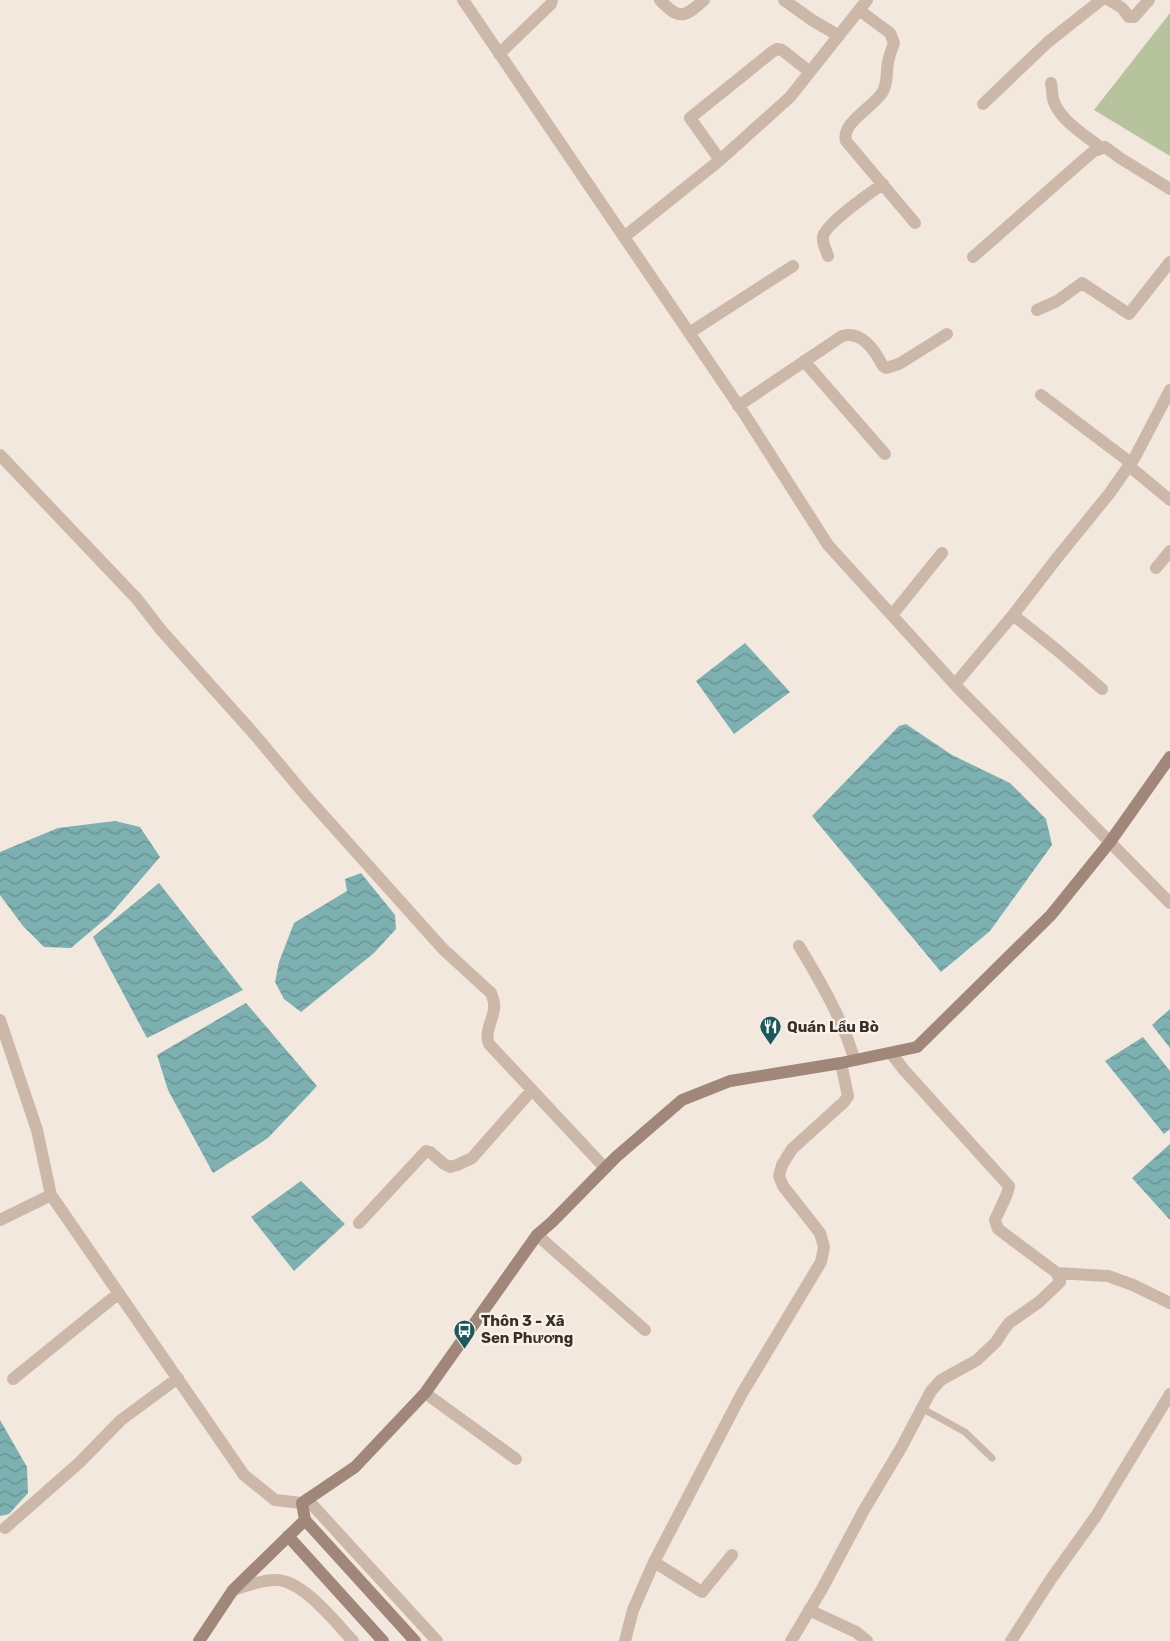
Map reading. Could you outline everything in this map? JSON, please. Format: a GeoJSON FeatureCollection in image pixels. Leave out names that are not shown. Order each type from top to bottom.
{"type":"FeatureCollection","features":[{"type":"Feature","properties":{"kind":"street"},"geometry":{"type":"LineString","coordinates":[[463,0],[689,332],[828,544],[955,684],[1170,903]]}},
{"type":"Feature","properties":{"kind":"street"},"geometry":{"type":"LineString","coordinates":[[500,54],[551,4],[552,0]]}},
{"type":"Feature","properties":{"kind":"street"},"geometry":{"type":"LineString","coordinates":[[660,0],[672,12],[683,14],[691,12],[704,0]]}},
{"type":"Feature","properties":{"kind":"street"},"geometry":{"type":"LineString","coordinates":[[784,0],[839,36]]}},
{"type":"Feature","properties":{"kind":"street"},"geometry":{"type":"LineString","coordinates":[[624,237],[720,160],[790,97],[867,0]]}},
{"type":"Feature","properties":{"kind":"street"},"geometry":{"type":"LineString","coordinates":[[983,104],[1048,42],[1101,0]]}},
{"type":"Feature","properties":{"kind":"street"},"geometry":{"type":"LineString","coordinates":[[1109,0],[1122,8],[1130,17],[1134,17],[1149,0]]}},
{"type":"Feature","properties":{"kind":"street"},"geometry":{"type":"LineString","coordinates":[[859,10],[890,33],[894,43],[888,61],[884,92],[872,106],[851,123],[846,130],[845,137],[849,145],[915,223]]}},
{"type":"Feature","properties":{"kind":"street"},"geometry":{"type":"LineString","coordinates":[[720,160],[690,118],[772,52],[777,50],[782,50],[810,72]]}},
{"type":"Feature","properties":{"kind":"street"},"geometry":{"type":"LineString","coordinates":[[1051,83],[1053,100],[1062,115],[1100,147]]}},
{"type":"Feature","properties":{"kind":"street"},"geometry":{"type":"LineString","coordinates":[[973,257],[1100,147],[1105,146],[1170,188]]}},
{"type":"Feature","properties":{"kind":"street"},"geometry":{"type":"LineString","coordinates":[[828,256],[822,238],[825,231],[882,184]]}},
{"type":"Feature","properties":{"kind":"street"},"geometry":{"type":"LineString","coordinates":[[1036,310],[1057,301],[1082,283],[1129,314],[1170,262]]}},
{"type":"Feature","properties":{"kind":"street"},"geometry":{"type":"LineString","coordinates":[[689,332],[794,266]]}},
{"type":"Feature","properties":{"kind":"street"},"geometry":{"type":"LineString","coordinates":[[738,406],[842,336],[849,334],[873,347],[883,366],[890,368],[947,334]]}},
{"type":"Feature","properties":{"kind":"street"},"geometry":{"type":"LineString","coordinates":[[804,361],[884,454]]}},
{"type":"Feature","properties":{"kind":"street"},"geometry":{"type":"LineString","coordinates":[[955,684],[1013,616],[1109,494],[1130,464],[1170,390]]}},
{"type":"Feature","properties":{"kind":"street"},"geometry":{"type":"LineString","coordinates":[[1041,395],[1130,464],[1170,500]]}},
{"type":"Feature","properties":{"kind":"street"},"geometry":{"type":"LineString","coordinates":[[0,455],[137,599],[161,630],[306,796],[444,949],[491,993],[494,1008],[487,1039],[494,1050],[604,1168]]}},
{"type":"Feature","properties":{"kind":"street"},"geometry":{"type":"LineString","coordinates":[[1156,568],[1170,551]]}},
{"type":"Feature","properties":{"kind":"street"},"geometry":{"type":"LineString","coordinates":[[892,615],[942,553]]}},
{"type":"Feature","properties":{"kind":"street"},"geometry":{"type":"LineString","coordinates":[[1013,616],[1057,650],[1102,689]]}},
{"type":"Feature","properties":{"kind":"street"},"geometry":{"type":"LineString","coordinates":[[0,1020],[37,1130],[51,1195],[244,1475],[275,1500],[304,1501],[355,1467],[425,1393],[537,1235],[604,1168],[682,1100],[730,1081],[841,1063],[918,1047],[1051,915],[1110,842],[1170,757]]}},
{"type":"Feature","properties":{"kind":"street"},"geometry":{"type":"LineString","coordinates":[[799,946],[828,993],[855,1060]]}},
{"type":"Feature","properties":{"kind":"street"},"geometry":{"type":"LineString","coordinates":[[891,1052],[904,1070],[1002,1176],[1009,1186],[995,1220],[998,1229],[1057,1273],[1108,1276],[1133,1285],[1170,1303]]}},
{"type":"Feature","properties":{"kind":"street"},"geometry":{"type":"LineString","coordinates":[[625,1641],[633,1610],[654,1562],[741,1395],[822,1262],[824,1247],[820,1233],[783,1186],[779,1176],[782,1165],[792,1148],[844,1102],[848,1096],[841,1063]]}},
{"type":"Feature","properties":{"kind":"street"},"geometry":{"type":"LineString","coordinates":[[359,1223],[426,1151],[450,1167],[472,1158],[532,1090]]}},
{"type":"Feature","properties":{"kind":"street"},"geometry":{"type":"LineString","coordinates":[[0,1220],[51,1195]]}},
{"type":"Feature","properties":{"kind":"street"},"geometry":{"type":"LineString","coordinates":[[537,1235],[645,1330]]}},
{"type":"Feature","properties":{"kind":"street"},"geometry":{"type":"LineString","coordinates":[[791,1641],[864,1510],[923,1410],[931,1392],[941,1380],[977,1360],[996,1342],[1002,1330],[1009,1323],[1040,1302],[1055,1288],[1060,1282],[1057,1273]]}},
{"type":"Feature","properties":{"kind":"street"},"geometry":{"type":"LineString","coordinates":[[13,1379],[119,1293]]}},
{"type":"Feature","properties":{"kind":"street"},"geometry":{"type":"LineString","coordinates":[[5,1528],[79,1463],[121,1420],[178,1378]]}},
{"type":"Feature","properties":{"kind":"street"},"geometry":{"type":"LineString","coordinates":[[425,1393],[516,1459]]}},
{"type":"Feature","properties":{"kind":"street"},"geometry":{"type":"LineString","coordinates":[[1012,1641],[1050,1579],[1096,1516],[1170,1394]]}},
{"type":"Feature","properties":{"kind":"street"},"geometry":{"type":"LineString","coordinates":[[304,1501],[305,1520],[415,1641]]}},
{"type":"Feature","properties":{"kind":"street"},"geometry":{"type":"LineString","coordinates":[[304,1501],[437,1641]]}},
{"type":"Feature","properties":{"kind":"street"},"geometry":{"type":"LineString","coordinates":[[199,1641],[233,1590],[305,1520]]}},
{"type":"Feature","properties":{"kind":"street"},"geometry":{"type":"LineString","coordinates":[[288,1536],[383,1641]]}},
{"type":"Feature","properties":{"kind":"street"},"geometry":{"type":"LineString","coordinates":[[654,1562],[702,1592],[732,1555]]}},
{"type":"Feature","properties":{"kind":"street"},"geometry":{"type":"LineString","coordinates":[[233,1590],[266,1581],[286,1581],[303,1592],[353,1641]]}},
{"type":"Feature","properties":{"kind":"street"},"geometry":{"type":"LineString","coordinates":[[809,1610],[856,1632],[867,1641]]}},
{"type":"Feature","properties":{"kind":"lane"},"geometry":{"type":"LineString","coordinates":[[923,1410],[964,1432],[992,1458]]}},
{"type":"Feature","properties":{"kind":"green space"},"geometry":{"type":"Polygon","coordinates":[[[1170,13],[1170,156],[1094,110],[1170,13]]]}},
{"type":"Feature","properties":{"kind":"water"},"geometry":{"type":"Polygon","coordinates":[[[745,643],[790,692],[734,734],[696,681],[745,643]]]}},
{"type":"Feature","properties":{"kind":"water"},"geometry":{"type":"Polygon","coordinates":[[[906,724],[952,755],[1010,783],[1046,819],[1052,845],[990,931],[941,972],[812,816],[899,726],[906,724]]]}},
{"type":"Feature","properties":{"kind":"water"},"geometry":{"type":"Polygon","coordinates":[[[115,821],[140,827],[160,857],[110,915],[71,948],[44,947],[23,926],[0,895],[0,852],[58,828],[115,821]]]}},
{"type":"Feature","properties":{"kind":"water"},"geometry":{"type":"Polygon","coordinates":[[[361,873],[395,915],[396,929],[374,953],[301,1012],[284,999],[275,982],[279,962],[294,923],[347,891],[345,879],[361,873]]]}},
{"type":"Feature","properties":{"kind":"water"},"geometry":{"type":"Polygon","coordinates":[[[159,883],[243,990],[147,1038],[93,937],[159,883]]]}},
{"type":"Feature","properties":{"kind":"water"},"geometry":{"type":"Polygon","coordinates":[[[246,1003],[317,1086],[268,1138],[213,1173],[168,1090],[157,1055],[246,1003]]]}},
{"type":"Feature","properties":{"kind":"water"},"geometry":{"type":"Polygon","coordinates":[[[1170,1009],[1170,1048],[1152,1025],[1170,1009]]]}},
{"type":"Feature","properties":{"kind":"water"},"geometry":{"type":"Polygon","coordinates":[[[1143,1037],[1170,1071],[1170,1129],[1164,1134],[1105,1061],[1143,1037]]]}},
{"type":"Feature","properties":{"kind":"water"},"geometry":{"type":"Polygon","coordinates":[[[1170,1144],[1170,1220],[1132,1178],[1170,1144]]]}},
{"type":"Feature","properties":{"kind":"water"},"geometry":{"type":"Polygon","coordinates":[[[301,1181],[345,1224],[294,1271],[251,1217],[301,1181]]]}},
{"type":"Feature","properties":{"kind":"water"},"geometry":{"type":"Polygon","coordinates":[[[0,1420],[27,1467],[28,1493],[9,1514],[0,1516],[0,1420]]]}},
{"type":"Feature","properties":{"kind":"place","name":"Quán Lẩu Bò"},"geometry":{"type":"Point","coordinates":[771,1046]}},
{"type":"Feature","properties":{"kind":"place","name":"Thôn 3 - Xã Sen Phương"},"geometry":{"type":"Point","coordinates":[465,1349]}}]}
